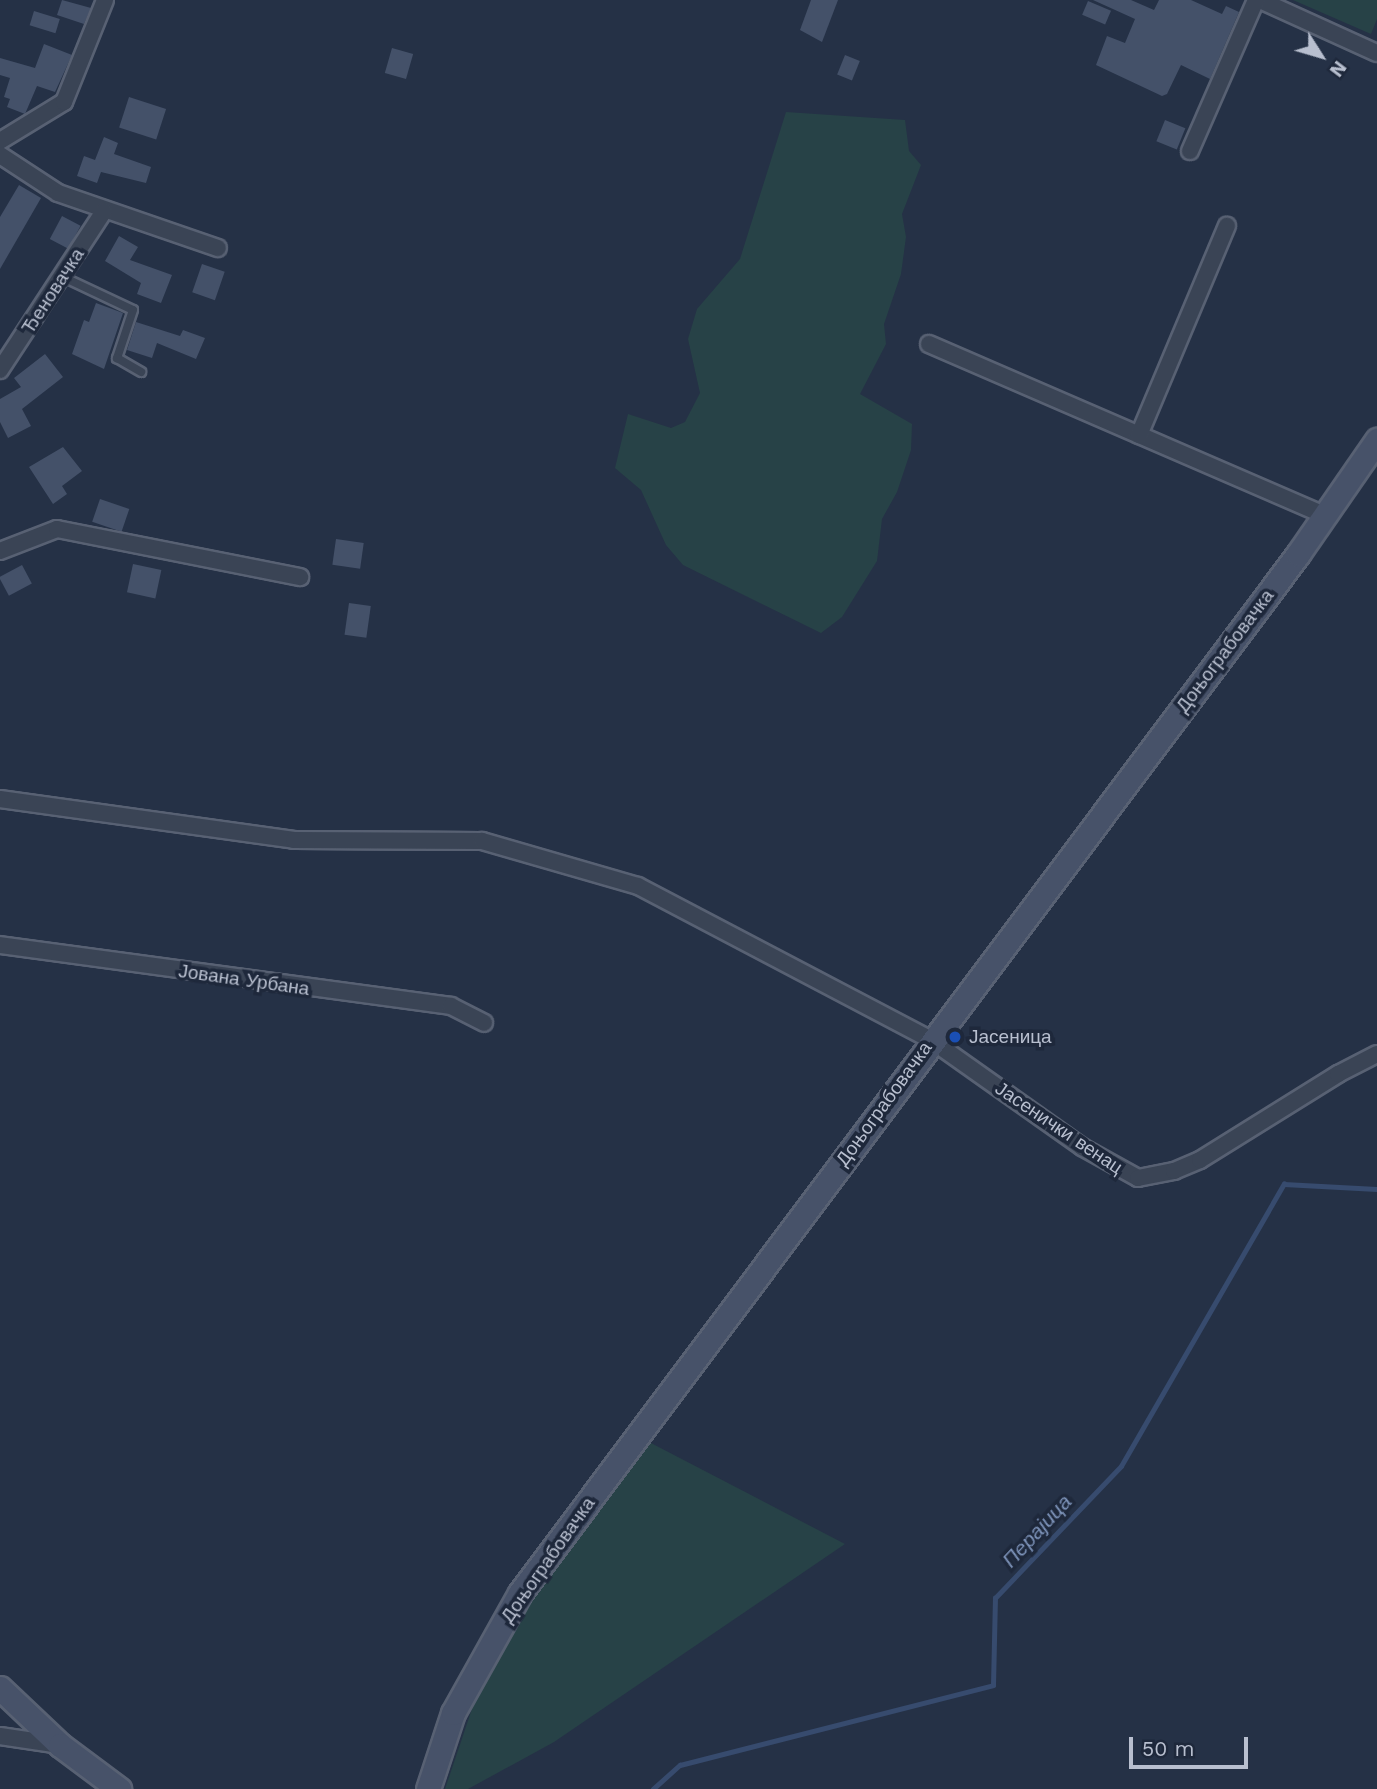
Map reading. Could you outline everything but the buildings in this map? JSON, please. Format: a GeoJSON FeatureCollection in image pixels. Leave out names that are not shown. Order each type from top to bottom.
{"type":"FeatureCollection","features":[{"type":"Feature","properties":{"kind":"street"},"geometry":{"type":"LineString","coordinates":[[0,141],[64,102],[104,0]]}},
{"type":"Feature","properties":{"kind":"street"},"geometry":{"type":"LineString","coordinates":[[1190,151],[1258,0],[1377,53]]}},
{"type":"Feature","properties":{"kind":"street"},"geometry":{"type":"LineString","coordinates":[[0,155],[39,183],[104,211],[218,248]]}},
{"type":"Feature","properties":{"kind":"street","name":"Ђеновачка"},"geometry":{"type":"LineString","coordinates":[[0,370],[104,211]]}},
{"type":"Feature","properties":{"kind":"street"},"geometry":{"type":"LineString","coordinates":[[1139,435],[1227,226]]}},
{"type":"Feature","properties":{"kind":"street"},"geometry":{"type":"LineString","coordinates":[[929,344],[1326,516]]}},
{"type":"Feature","properties":{"kind":"street","name":"Доњограбовачка"},"geometry":{"type":"LineString","coordinates":[[428,1789],[453,1713],[520,1593],[931,1040],[1326,516],[1377,440]]}},
{"type":"Feature","properties":{"kind":"street"},"geometry":{"type":"LineString","coordinates":[[0,551],[41,531],[57,529],[300,577]]}},
{"type":"Feature","properties":{"kind":"street","name":"Јасенички венац"},"geometry":{"type":"LineString","coordinates":[[0,799],[294,840],[482,841],[638,886],[931,1040],[1090,1152],[1138,1178],[1200,1160],[1338,1074],[1377,1054]]}},
{"type":"Feature","properties":{"kind":"street","name":"Јована Урбана"},"geometry":{"type":"LineString","coordinates":[[0,945],[451,1006],[484,1023]]}},
{"type":"Feature","properties":{"kind":"street"},"geometry":{"type":"LineString","coordinates":[[0,1689],[60,1745],[119,1789]]}},
{"type":"Feature","properties":{"kind":"street"},"geometry":{"type":"LineString","coordinates":[[0,1736],[60,1745]]}},
{"type":"Feature","properties":{"kind":"lane"},"geometry":{"type":"LineString","coordinates":[[63,277],[133,310],[117,358],[141,372]]}},
{"type":"Feature","properties":{"kind":"green space"},"geometry":{"type":"Polygon","coordinates":[[[1293,0],[1377,0],[1377,19],[1371,34],[1293,0]]]}},
{"type":"Feature","properties":{"kind":"green space"},"geometry":{"type":"Polygon","coordinates":[[[786,112],[905,120],[909,151],[921,165],[902,214],[906,237],[901,274],[884,324],[886,344],[860,394],[912,424],[911,450],[897,492],[882,519],[877,561],[842,617],[821,633],[683,565],[666,545],[641,490],[615,468],[628,414],[671,428],[685,422],[700,393],[688,339],[697,309],[740,259],[786,112]]]}},
{"type":"Feature","properties":{"kind":"green space"},"geometry":{"type":"Polygon","coordinates":[[[649,1442],[845,1544],[554,1742],[468,1789],[445,1789],[476,1697],[543,1577],[649,1442]]]}},
{"type":"Feature","properties":{"kind":"waterway","name":"Перајица"},"geometry":{"type":"LineString","coordinates":[[653,1789],[680,1765],[993,1685],[995,1598],[1121,1466],[1284,1184],[1377,1189]]}},
{"type":"Feature","properties":{"kind":"place","name":"Јасеница"},"geometry":{"type":"Point","coordinates":[955,1037]}}]}
